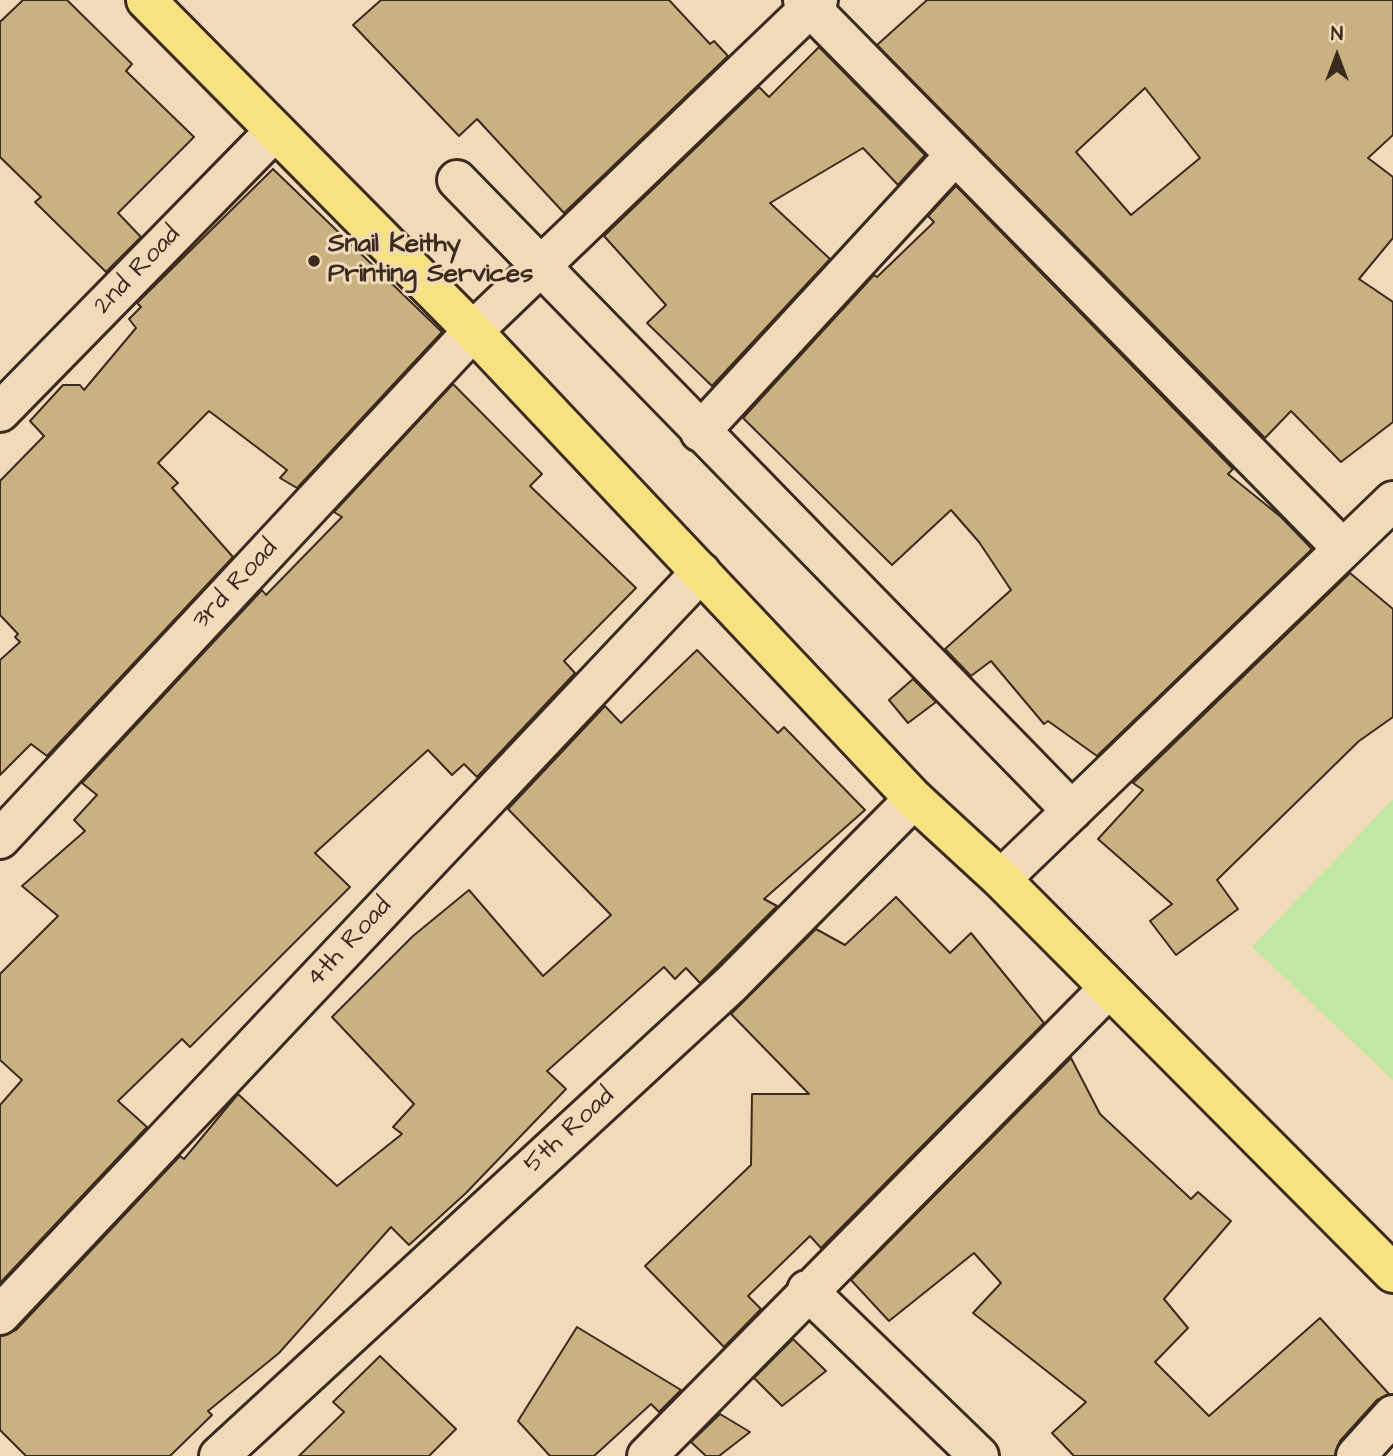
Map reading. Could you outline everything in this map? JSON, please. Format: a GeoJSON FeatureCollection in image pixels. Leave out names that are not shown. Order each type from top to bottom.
{"type":"FeatureCollection","features":[{"type":"Feature","properties":{"kind":"main road"},"geometry":{"type":"LineString","coordinates":[[156,4],[275,131],[473,331],[914,799],[1001,879],[1393,1273]]}},
{"type":"Feature","properties":{"kind":"street"},"geometry":{"type":"LineString","coordinates":[[811,3],[955,155],[1343,549]]}},
{"type":"Feature","properties":{"kind":"street","name":"3rd Road"},"geometry":{"type":"LineString","coordinates":[[0,839],[473,331],[811,3]]}},
{"type":"Feature","properties":{"kind":"street","name":"2nd Road"},"geometry":{"type":"LineString","coordinates":[[0,412],[275,131]]}},
{"type":"Feature","properties":{"kind":"street"},"geometry":{"type":"LineString","coordinates":[[700,432],[955,155]]}},
{"type":"Feature","properties":{"kind":"street"},"geometry":{"type":"LineString","coordinates":[[457,180],[1072,811]]}},
{"type":"Feature","properties":{"kind":"street"},"geometry":{"type":"LineString","coordinates":[[1001,879],[1393,501]]}},
{"type":"Feature","properties":{"kind":"street","name":"4th Road"},"geometry":{"type":"LineString","coordinates":[[0,1315],[701,572]]}},
{"type":"Feature","properties":{"kind":"street","name":"5th Road"},"geometry":{"type":"LineString","coordinates":[[219,1456],[731,984],[914,799]]}},
{"type":"Feature","properties":{"kind":"street"},"geometry":{"type":"LineString","coordinates":[[647,1456],[807,1290],[1108,989]]}},
{"type":"Feature","properties":{"kind":"street"},"geometry":{"type":"LineString","coordinates":[[807,1290],[979,1456]]}},
{"type":"Feature","properties":{"kind":"street"},"geometry":{"type":"LineString","coordinates":[[1356,1456],[1393,1415]]}},
{"type":"Feature","properties":{"kind":"green space"},"geometry":{"type":"Polygon","coordinates":[[[1393,799],[1393,1080],[1252,947],[1393,799]]]}},
{"type":"Feature","properties":{"kind":"building"},"geometry":{"type":"Polygon","coordinates":[[[23,0],[67,0],[132,64],[126,71],[194,137],[118,213],[141,237],[106,272],[35,202],[41,197],[0,157],[0,22],[23,0]]]}},
{"type":"Feature","properties":{"kind":"building"},"geometry":{"type":"Polygon","coordinates":[[[381,0],[669,0],[710,44],[714,41],[728,56],[564,213],[477,119],[459,136],[353,25],[381,0]]]}},
{"type":"Feature","properties":{"kind":"building"},"geometry":{"type":"Polygon","coordinates":[[[927,0],[1393,0],[1393,135],[1368,158],[1393,177],[1393,238],[1359,279],[1393,302],[1393,422],[1341,462],[1291,411],[1265,438],[877,45],[927,0]],[[1145,88],[1076,152],[1131,215],[1200,158],[1145,88]]]}},
{"type":"Feature","properties":{"kind":"building"},"geometry":{"type":"Polygon","coordinates":[[[819,47],[925,155],[898,185],[863,148],[770,203],[830,259],[712,386],[647,323],[666,305],[604,236],[759,87],[769,97],[819,47]]]}},
{"type":"Feature","properties":{"kind":"building"},"geometry":{"type":"Polygon","coordinates":[[[273,169],[442,332],[297,488],[280,478],[287,470],[209,411],[158,463],[178,483],[172,488],[233,557],[47,756],[31,744],[0,775],[0,660],[20,642],[15,637],[18,634],[0,615],[0,481],[44,436],[30,421],[63,385],[80,385],[84,390],[136,328],[129,319],[141,307],[137,303],[273,169]]]}},
{"type":"Feature","properties":{"kind":"building"},"geometry":{"type":"Polygon","coordinates":[[[956,186],[1233,469],[1228,474],[1281,517],[1312,549],[1097,756],[1048,721],[1044,724],[991,661],[971,676],[945,649],[1011,590],[979,542],[951,510],[892,565],[743,418],[874,275],[877,277],[934,222],[928,216],[956,186]]]}},
{"type":"Feature","properties":{"kind":"building"},"geometry":{"type":"Polygon","coordinates":[[[453,384],[542,474],[530,486],[636,588],[564,661],[575,673],[477,777],[464,764],[452,775],[428,750],[315,853],[350,887],[190,1047],[182,1039],[118,1101],[147,1127],[0,1283],[0,1105],[22,1080],[0,1060],[0,974],[58,916],[22,886],[85,831],[74,820],[97,795],[82,783],[262,590],[266,595],[342,517],[334,512],[453,384]]]}},
{"type":"Feature","properties":{"kind":"building"},"geometry":{"type":"Polygon","coordinates":[[[1350,573],[1393,609],[1393,717],[1359,741],[1217,880],[1238,909],[1176,955],[1150,921],[1172,904],[1098,839],[1143,790],[1133,783],[1350,573]]]}},
{"type":"Feature","properties":{"kind":"building"},"geometry":{"type":"Polygon","coordinates":[[[697,650],[778,733],[784,727],[865,810],[764,899],[777,906],[700,983],[686,968],[675,979],[664,967],[547,1071],[566,1089],[466,1193],[409,1245],[391,1227],[279,1353],[208,1411],[212,1415],[170,1456],[26,1456],[0,1430],[0,1336],[16,1330],[180,1156],[184,1159],[238,1094],[337,1186],[402,1134],[393,1127],[414,1104],[332,1017],[413,936],[469,890],[543,976],[611,915],[508,809],[605,706],[621,723],[697,650]]]}},
{"type":"Feature","properties":{"kind":"building"},"geometry":{"type":"Polygon","coordinates":[[[913,679],[936,702],[908,723],[889,700],[913,679]]]}},
{"type":"Feature","properties":{"kind":"building"},"geometry":{"type":"Polygon","coordinates":[[[896,897],[950,953],[971,933],[1044,1023],[821,1248],[810,1236],[748,1296],[761,1309],[724,1347],[645,1266],[751,1165],[752,1094],[809,1094],[731,1014],[816,929],[845,945],[896,897]]]}},
{"type":"Feature","properties":{"kind":"building"},"geometry":{"type":"Polygon","coordinates":[[[1071,1058],[1100,1114],[1191,1199],[1198,1192],[1231,1221],[1164,1299],[1188,1328],[1155,1362],[1209,1416],[1320,1318],[1389,1394],[1377,1400],[1340,1441],[1335,1456],[1074,1456],[1052,1433],[1086,1402],[973,1313],[1001,1283],[974,1253],[889,1321],[851,1280],[1071,1058]]]}},
{"type":"Feature","properties":{"kind":"building"},"geometry":{"type":"Polygon","coordinates":[[[577,1327],[681,1390],[659,1412],[651,1404],[594,1456],[550,1456],[518,1421],[577,1327]]]}},
{"type":"Feature","properties":{"kind":"building"},"geometry":{"type":"Polygon","coordinates":[[[793,1339],[826,1371],[782,1406],[754,1378],[793,1339]]]}},
{"type":"Feature","properties":{"kind":"building"},"geometry":{"type":"Polygon","coordinates":[[[380,1356],[456,1429],[429,1456],[299,1456],[344,1412],[333,1402],[380,1356]]]}},
{"type":"Feature","properties":{"kind":"building"},"geometry":{"type":"Polygon","coordinates":[[[720,1414],[750,1432],[719,1456],[706,1456],[691,1442],[720,1414]]]}},
{"type":"Feature","properties":{"kind":"place","name":"Snail Keithy Printing Services"},"geometry":{"type":"Point","coordinates":[314,261]}}]}
